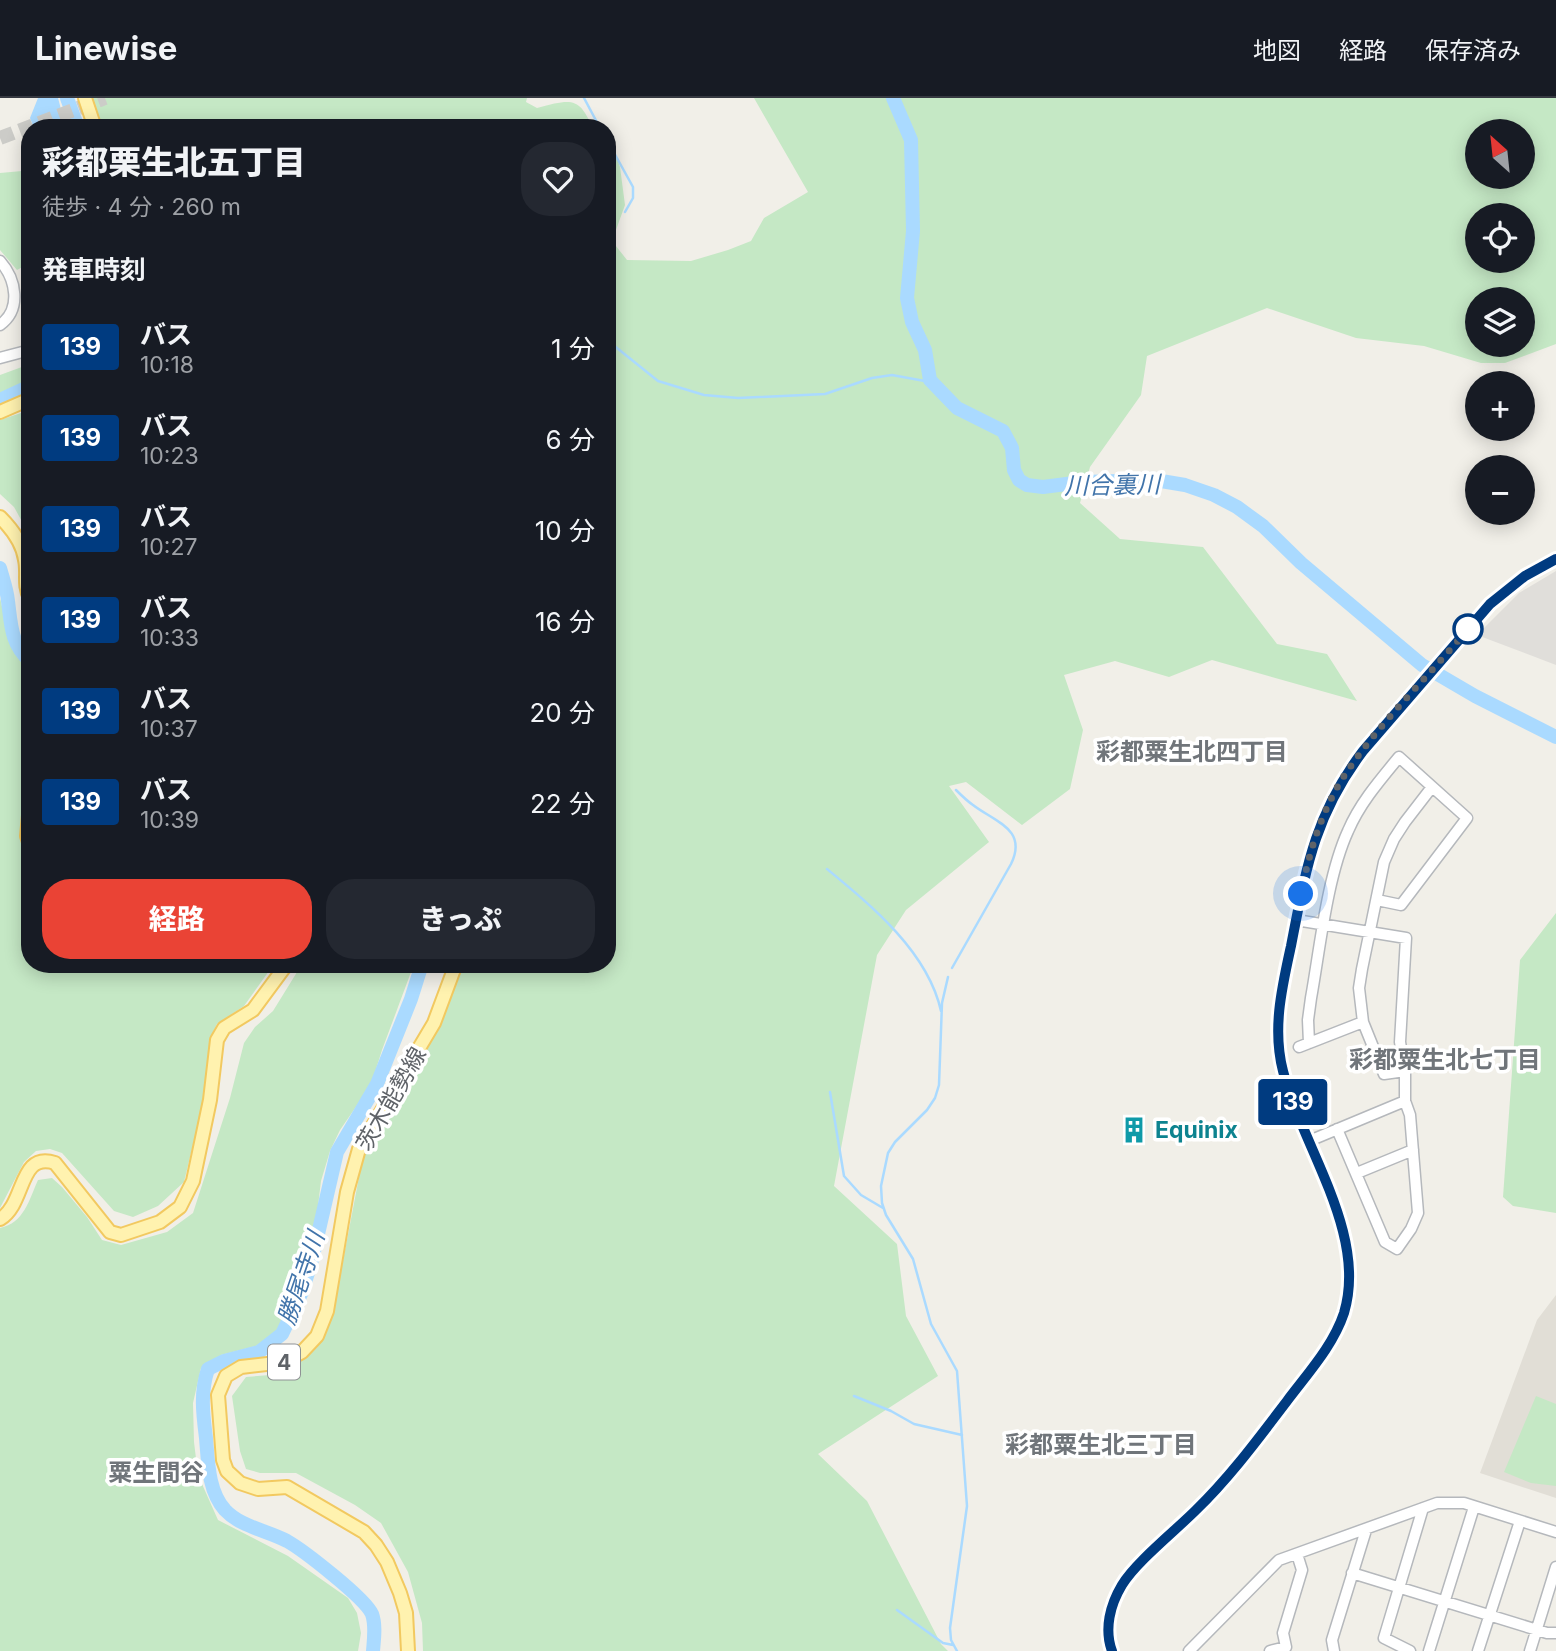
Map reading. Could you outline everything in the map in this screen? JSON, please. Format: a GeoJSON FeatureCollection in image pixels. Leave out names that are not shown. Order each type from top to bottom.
{"type":"FeatureCollection","features":[{"type":"Feature","properties":{"kind":"main road"},"geometry":{"type":"LineString","coordinates":[[85,98],[92,119]]}},
{"type":"Feature","properties":{"kind":"main road"},"geometry":{"type":"LineString","coordinates":[[0,412],[21,403]]}},
{"type":"Feature","properties":{"kind":"main road"},"geometry":{"type":"LineString","coordinates":[[0,517],[21,548]]}},
{"type":"Feature","properties":{"kind":"main road"},"geometry":{"type":"LineString","coordinates":[[0,1219],[11,1210],[30,1168],[35,1162],[44,1159],[55,1163],[110,1232],[121,1235],[160,1222],[180,1207],[193,1181],[210,1100],[217,1040],[224,1028],[253,1010],[280,973]]}},
{"type":"Feature","properties":{"kind":"main road","name":"茨木能勢線"},"geometry":{"type":"LineString","coordinates":[[408,1651],[406,1612],[400,1593],[387,1562],[364,1532],[287,1487],[258,1489],[240,1483],[227,1471],[223,1460],[218,1395],[226,1376],[241,1367],[284,1362],[302,1352],[317,1336],[327,1311],[347,1192],[359,1149],[434,1023],[453,973]]}},
{"type":"Feature","properties":{"kind":"street"},"geometry":{"type":"LineString","coordinates":[[0,261],[9,271],[16,299],[7,320],[0,325]]}},
{"type":"Feature","properties":{"kind":"street"},"geometry":{"type":"LineString","coordinates":[[0,358],[21,352]]}},
{"type":"Feature","properties":{"kind":"street"},"geometry":{"type":"LineString","coordinates":[[1112,1651],[1108,1642],[1110,1613],[1122,1585],[1209,1497],[1245,1456],[1321,1357],[1336,1333],[1344,1312],[1348,1292],[1349,1252],[1289,1091],[1278,1044],[1280,1004],[1306,868],[1329,804],[1357,758],[1490,604],[1525,576],[1556,559]]}},
{"type":"Feature","properties":{"kind":"street"},"geometry":{"type":"LineString","coordinates":[[1363,1022],[1304,1045],[1339,854],[1363,803],[1399,757],[1467,818],[1401,905],[1377,900]]}},
{"type":"Feature","properties":{"kind":"street"},"geometry":{"type":"LineString","coordinates":[[1405,1072],[1384,1074],[1363,1022],[1359,988],[1368,931],[1384,862],[1394,839],[1432,787]]}},
{"type":"Feature","properties":{"kind":"street"},"geometry":{"type":"LineString","coordinates":[[1296,920],[1406,938],[1400,1042],[1405,1072],[1405,1101],[1410,1115],[1418,1213],[1411,1229],[1396,1249],[1385,1241],[1337,1129]]}},
{"type":"Feature","properties":{"kind":"street"},"geometry":{"type":"LineString","coordinates":[[1309,1141],[1405,1101]]}},
{"type":"Feature","properties":{"kind":"street"},"geometry":{"type":"LineString","coordinates":[[1357,1173],[1413,1150]]}},
{"type":"Feature","properties":{"kind":"street"},"geometry":{"type":"LineString","coordinates":[[1189,1651],[1279,1560],[1437,1503],[1452,1502],[1474,1507],[1556,1532]]}},
{"type":"Feature","properties":{"kind":"street"},"geometry":{"type":"LineString","coordinates":[[1429,1651],[1474,1507]]}},
{"type":"Feature","properties":{"kind":"street"},"geometry":{"type":"LineString","coordinates":[[1410,1651],[1384,1638],[1423,1508]]}},
{"type":"Feature","properties":{"kind":"street"},"geometry":{"type":"LineString","coordinates":[[1478,1651],[1520,1521]]}},
{"type":"Feature","properties":{"kind":"street"},"geometry":{"type":"LineString","coordinates":[[1334,1651],[1332,1640],[1366,1530]]}},
{"type":"Feature","properties":{"kind":"street"},"geometry":{"type":"LineString","coordinates":[[1270,1651],[1286,1647],[1283,1633],[1302,1570],[1297,1554]]}},
{"type":"Feature","properties":{"kind":"street"},"geometry":{"type":"LineString","coordinates":[[1530,1651],[1556,1567]]}},
{"type":"Feature","properties":{"kind":"street"},"geometry":{"type":"LineString","coordinates":[[1352,1573],[1547,1633],[1556,1633]]}},
{"type":"Feature","properties":{"kind":"shaded area"},"geometry":{"type":"Polygon","coordinates":[[[1556,571],[1556,665],[1477,635],[1519,593],[1556,571]]]}},
{"type":"Feature","properties":{"kind":"shaded area"},"geometry":{"type":"Polygon","coordinates":[[[1556,1295],[1556,1498],[1480,1473],[1537,1320],[1556,1295]]]}},
{"type":"Feature","properties":{"kind":"green space"},"geometry":{"type":"Polygon","coordinates":[[[89,98],[527,98],[526,102],[537,108],[574,103],[584,111],[588,119],[97,119],[89,98]]]}},
{"type":"Feature","properties":{"kind":"green space"},"geometry":{"type":"Polygon","coordinates":[[[754,98],[1556,98],[1556,344],[1535,352],[1535,287],[1465,287],[1465,357],[1521,357],[1505,363],[1481,363],[1424,346],[1356,338],[1267,308],[1147,356],[1141,395],[1090,467],[1080,503],[1120,539],[1203,547],[1277,644],[1327,654],[1357,701],[1212,660],[1169,677],[1115,661],[1064,675],[1083,730],[1070,789],[1022,825],[966,782],[949,786],[989,842],[906,910],[877,955],[834,1186],[897,1244],[906,1316],[938,1376],[818,1454],[867,1501],[941,1644],[948,1651],[423,1651],[422,1623],[408,1572],[381,1523],[355,1505],[296,1473],[260,1473],[246,1469],[240,1451],[232,1396],[246,1377],[270,1375],[307,1357],[323,1340],[333,1313],[364,1151],[440,1025],[458,973],[616,973],[616,246],[627,260],[691,261],[751,241],[764,218],[808,192],[754,98]]]}},
{"type":"Feature","properties":{"kind":"green space"},"geometry":{"type":"Polygon","coordinates":[[[616,155],[625,205],[616,230],[616,155]]]}},
{"type":"Feature","properties":{"kind":"green space"},"geometry":{"type":"Polygon","coordinates":[[[21,171],[21,268],[17,270],[0,250],[0,173],[21,171]]]}},
{"type":"Feature","properties":{"kind":"green space"},"geometry":{"type":"Polygon","coordinates":[[[21,367],[21,386],[0,395],[0,375],[21,367]]]}},
{"type":"Feature","properties":{"kind":"green space"},"geometry":{"type":"Polygon","coordinates":[[[21,413],[21,520],[14,507],[0,494],[0,420],[21,413]]]}},
{"type":"Feature","properties":{"kind":"green space"},"geometry":{"type":"Polygon","coordinates":[[[0,598],[12,646],[21,661],[21,973],[268,973],[244,1006],[217,1024],[210,1038],[203,1103],[184,1182],[158,1206],[133,1217],[114,1211],[62,1153],[50,1149],[36,1151],[24,1162],[0,1208],[0,598]]]}},
{"type":"Feature","properties":{"kind":"green space"},"geometry":{"type":"Polygon","coordinates":[[[1556,913],[1556,1213],[1513,1206],[1503,1197],[1520,960],[1556,913]]]}},
{"type":"Feature","properties":{"kind":"green space"},"geometry":{"type":"Polygon","coordinates":[[[296,973],[411,973],[371,1085],[340,1130],[330,1151],[321,1181],[306,1263],[278,1333],[256,1346],[221,1355],[201,1368],[193,1403],[198,1475],[218,1520],[288,1556],[348,1598],[357,1613],[361,1633],[358,1651],[0,1651],[0,1228],[20,1216],[38,1180],[52,1178],[87,1217],[102,1240],[121,1245],[167,1232],[193,1213],[230,1098],[244,1043],[255,1027],[273,1011],[296,973]]]}},
{"type":"Feature","properties":{"kind":"green space"},"geometry":{"type":"Polygon","coordinates":[[[1536,1396],[1556,1404],[1556,1486],[1531,1483],[1504,1472],[1536,1396]]]}},
{"type":"Feature","properties":{"kind":"water"},"geometry":{"type":"Polygon","coordinates":[[[38,98],[58,98],[64,119],[30,118],[38,98]]]}},
{"type":"Feature","properties":{"kind":"waterway","name":"勝尾寺川"},"geometry":{"type":"LineString","coordinates":[[67,98],[75,119]]}},
{"type":"Feature","properties":{"kind":"waterway"},"geometry":{"type":"LineString","coordinates":[[584,98],[595,119]]}},
{"type":"Feature","properties":{"kind":"waterway","name":"川合裏川"},"geometry":{"type":"LineString","coordinates":[[893,98],[911,140],[913,231],[907,298],[912,322],[925,350],[930,380],[957,408],[1003,431],[1012,448],[1014,470],[1019,480],[1027,485],[1043,487],[1082,482],[1155,480],[1185,485],[1214,495],[1237,507],[1263,526],[1301,563],[1422,665],[1475,696],[1556,737]]}},
{"type":"Feature","properties":{"kind":"waterway"},"geometry":{"type":"LineString","coordinates":[[616,156],[633,187],[633,198],[625,212]]}},
{"type":"Feature","properties":{"kind":"waterway"},"geometry":{"type":"LineString","coordinates":[[616,347],[658,381],[704,395],[738,398],[825,394],[872,378],[892,375],[930,382]]}},
{"type":"Feature","properties":{"kind":"waterway","name":"勝尾寺川"},"geometry":{"type":"LineString","coordinates":[[0,400],[21,390]]}},
{"type":"Feature","properties":{"kind":"waterway","name":"勝尾寺川"},"geometry":{"type":"LineString","coordinates":[[0,568],[13,634],[21,651]]}},
{"type":"Feature","properties":{"kind":"waterway"},"geometry":{"type":"LineString","coordinates":[[952,968],[1011,864],[1015,852],[1015,842],[1007,828],[956,790]]}},
{"type":"Feature","properties":{"kind":"waterway"},"geometry":{"type":"LineString","coordinates":[[827,869],[862,898],[911,950],[934,989],[941,1011]]}},
{"type":"Feature","properties":{"kind":"waterway","name":"勝尾寺川"},"geometry":{"type":"LineString","coordinates":[[373,1651],[372,1614],[358,1597],[295,1546],[231,1516],[219,1502],[208,1466],[203,1395],[208,1369],[224,1361],[259,1352],[282,1334],[302,1292],[312,1260],[337,1152],[377,1084],[419,973]]}},
{"type":"Feature","properties":{"kind":"waterway"},"geometry":{"type":"LineString","coordinates":[[948,977],[942,1003],[939,1085],[935,1098],[888,1153],[881,1186],[886,1215],[913,1259],[931,1324],[957,1371],[967,1506],[950,1628],[951,1640],[957,1651]]}},
{"type":"Feature","properties":{"kind":"waterway"},"geometry":{"type":"LineString","coordinates":[[830,1092],[844,1176],[861,1195],[883,1208]]}},
{"type":"Feature","properties":{"kind":"waterway"},"geometry":{"type":"LineString","coordinates":[[854,1396],[914,1424],[962,1435]]}},
{"type":"Feature","properties":{"kind":"waterway"},"geometry":{"type":"LineString","coordinates":[[897,1610],[943,1643],[953,1645]]}},
{"type":"Feature","properties":{"kind":"tunnel"},"geometry":{"type":"LineString","coordinates":[[50,119],[105,98]]}},
{"type":"Feature","properties":{"kind":"tunnel"},"geometry":{"type":"LineString","coordinates":[[0,138],[21,130]]}},
{"type":"Feature","properties":{"kind":"bus line","name":"139"},"geometry":{"type":"LineString","coordinates":[[1112,1651],[1108,1642],[1110,1613],[1122,1585],[1209,1497],[1245,1456],[1321,1357],[1336,1333],[1344,1312],[1349,1269],[1345,1235],[1289,1091],[1278,1044],[1284,980],[1306,868],[1320,826],[1345,774],[1490,604],[1525,576],[1556,559]]}},
{"type":"Feature","properties":{"kind":"place","name":"Equinix"},"geometry":{"type":"Point","coordinates":[1134,1130]}},
{"type":"Feature","properties":{"kind":"district","name":"彩都粟生北四丁目"},"geometry":{"type":"Point","coordinates":[1192,751]}},
{"type":"Feature","properties":{"kind":"district","name":"彩都粟生北七丁目"},"geometry":{"type":"Point","coordinates":[1445,1059]}},
{"type":"Feature","properties":{"kind":"district","name":"彩都粟生北三丁目"},"geometry":{"type":"Point","coordinates":[1101,1444]}},
{"type":"Feature","properties":{"kind":"district","name":"粟生間谷"},"geometry":{"type":"Point","coordinates":[156,1472]}},
{"type":"Feature","properties":{"kind":"route"},"geometry":{"type":"LineString","coordinates":[[1301,894],[1312,847],[1329,804],[1345,774],[1468,629]]}}]}
